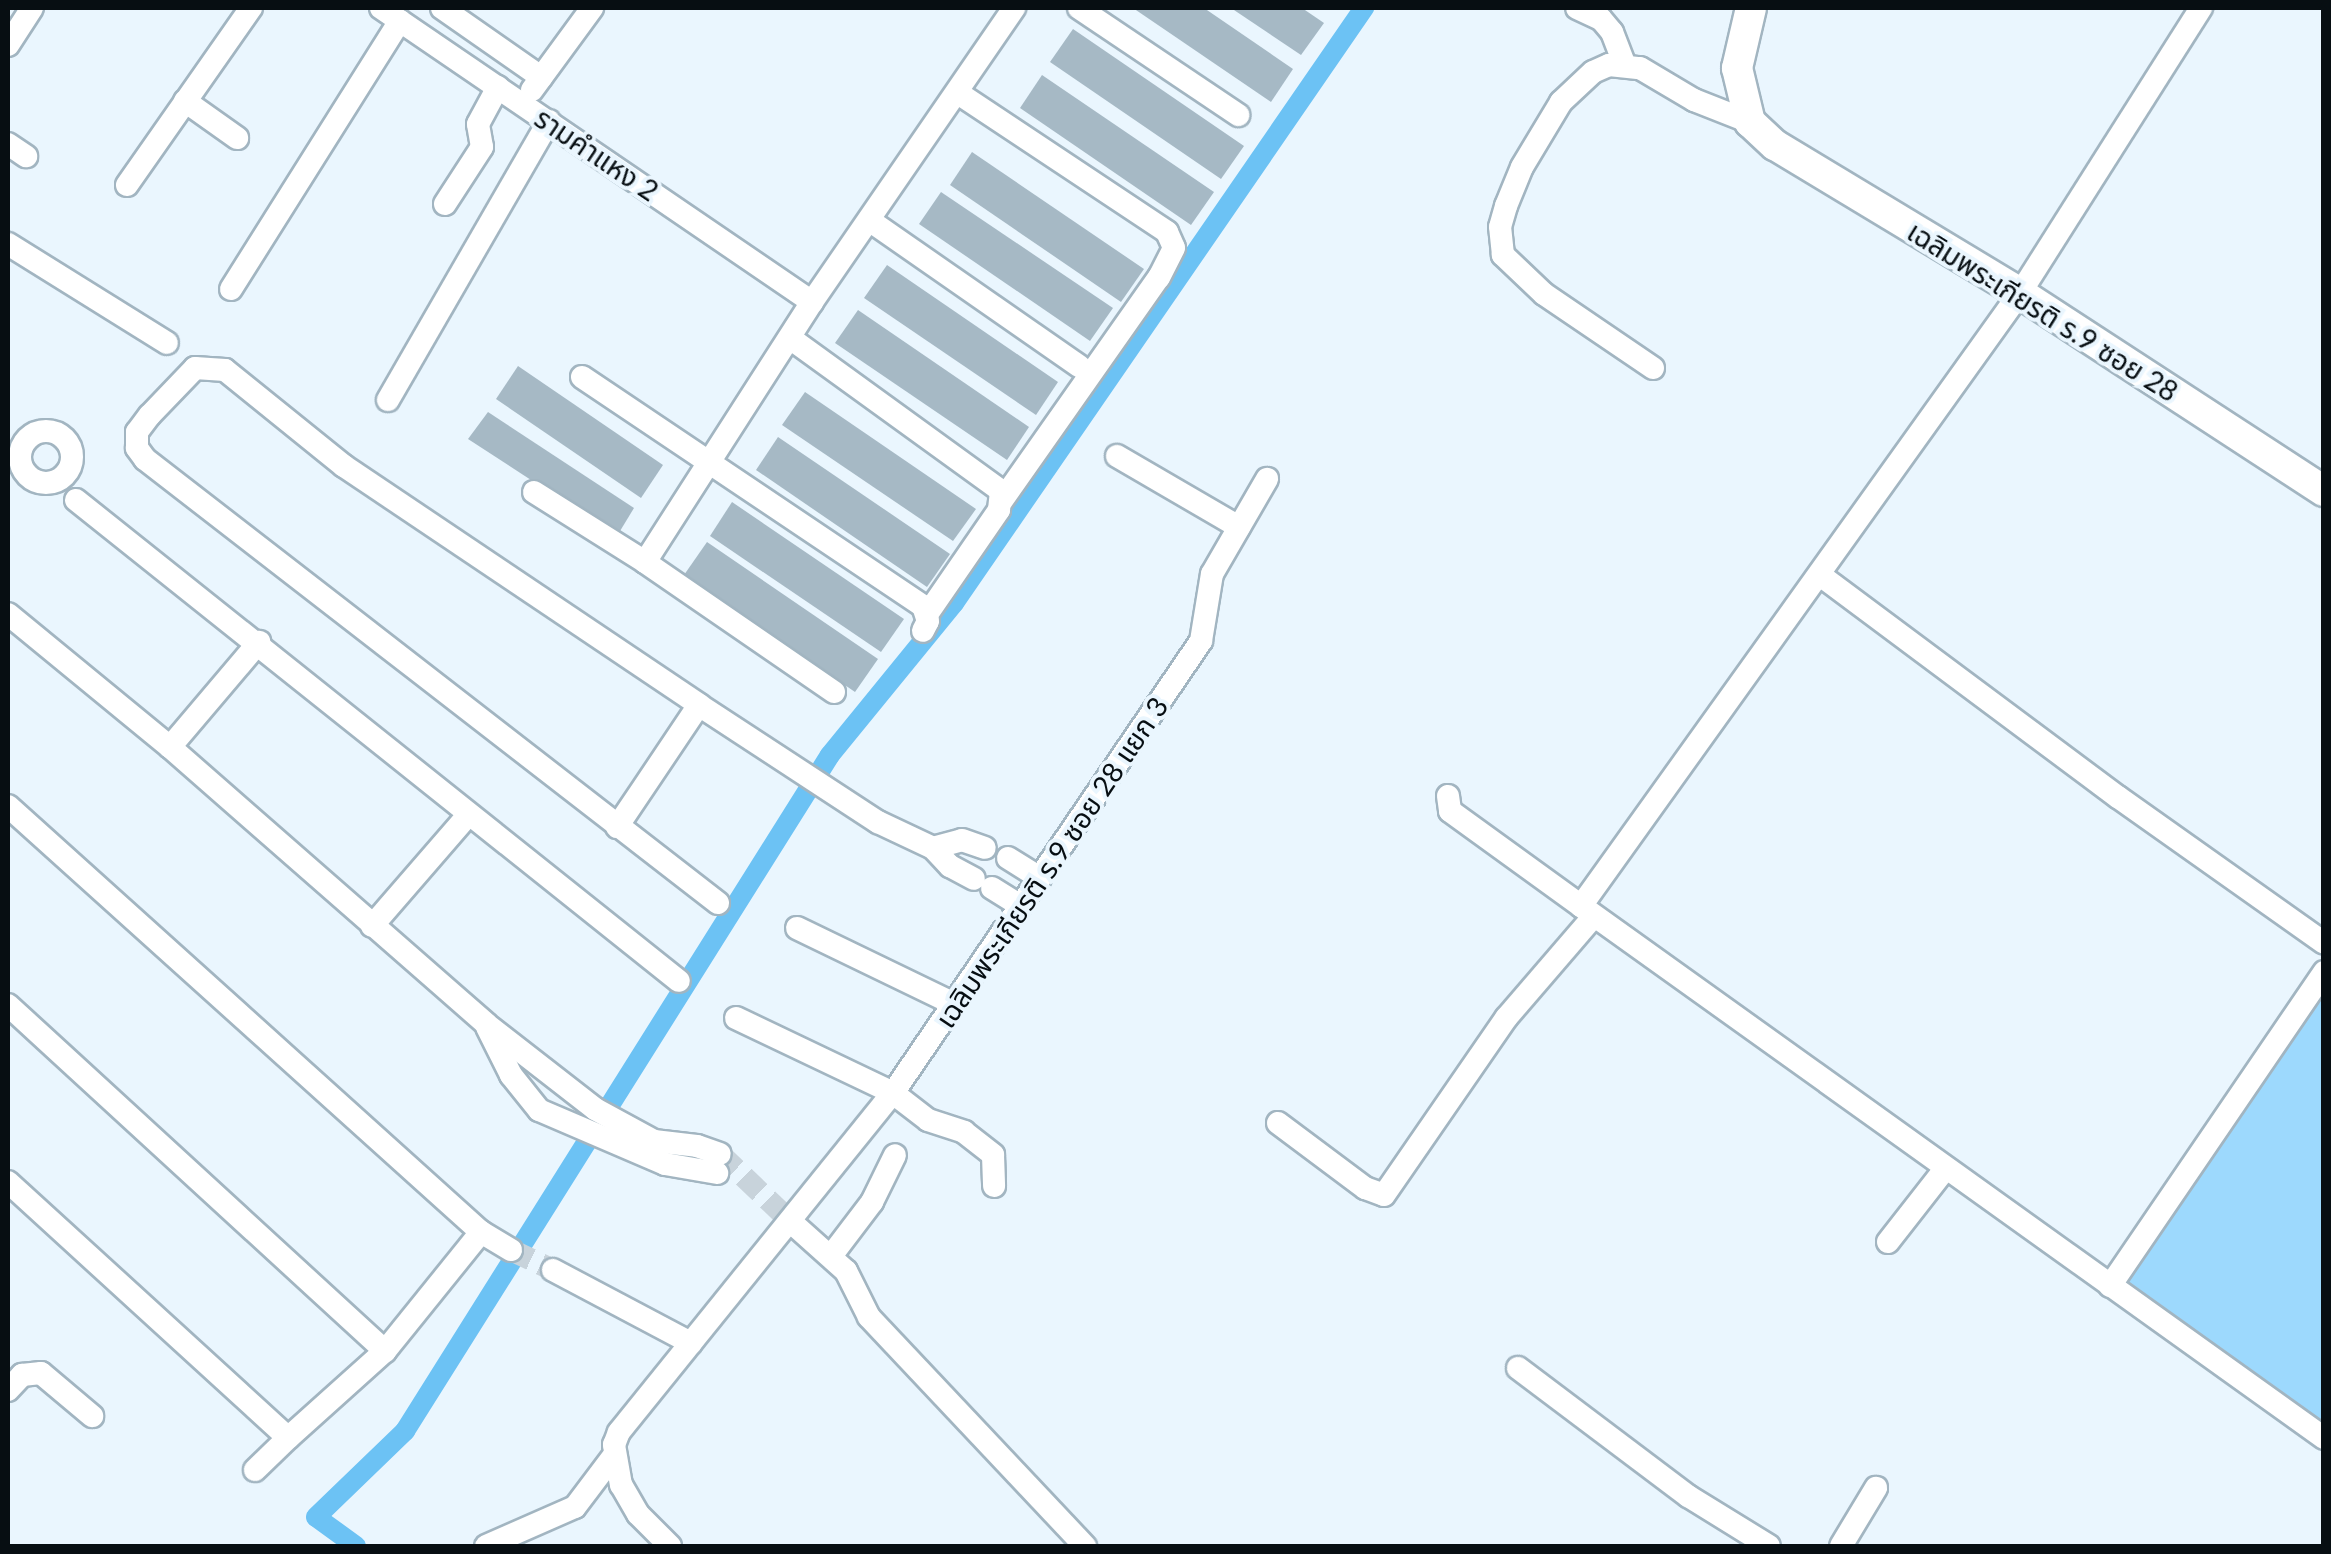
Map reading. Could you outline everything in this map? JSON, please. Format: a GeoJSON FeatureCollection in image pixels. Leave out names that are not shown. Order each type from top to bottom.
{"type":"FeatureCollection","features":[{"type":"Feature","properties":{"kind":"main road"},"geometry":{"type":"LineString","coordinates":[[1751,8],[1737,68],[1756,128]]}},
{"type":"Feature","properties":{"kind":"main road","name":"เฉลิมพระเกียรติ ร.9 ซอย 28"},"geometry":{"type":"LineString","coordinates":[[1756,128],[2020,293],[2324,491]]}},
{"type":"Feature","properties":{"kind":"street"},"geometry":{"type":"LineString","coordinates":[[127,185],[251,8]]}},
{"type":"Feature","properties":{"kind":"street"},"geometry":{"type":"LineString","coordinates":[[442,8],[542,77]]}},
{"type":"Feature","properties":{"kind":"street"},"geometry":{"type":"LineString","coordinates":[[523,102],[592,8]]}},
{"type":"Feature","properties":{"kind":"street"},"geometry":{"type":"LineString","coordinates":[[646,562],[812,302],[1014,8]]}},
{"type":"Feature","properties":{"kind":"street"},"geometry":{"type":"LineString","coordinates":[[1079,8],[1238,115]]}},
{"type":"Feature","properties":{"kind":"street"},"geometry":{"type":"LineString","coordinates":[[1578,8],[1602,19],[1624,64]]}},
{"type":"Feature","properties":{"kind":"street"},"geometry":{"type":"LineString","coordinates":[[1278,1123],[1364,1188],[1384,1195],[1507,1017],[1588,912],[2020,293],[2201,8]]}},
{"type":"Feature","properties":{"kind":"street"},"geometry":{"type":"LineString","coordinates":[[8,45],[28,9]]}},
{"type":"Feature","properties":{"kind":"street"},"geometry":{"type":"LineString","coordinates":[[231,289],[391,14]]}},
{"type":"Feature","properties":{"kind":"street","name":"รามคำแหง 2"},"geometry":{"type":"LineString","coordinates":[[391,14],[812,302]]}},
{"type":"Feature","properties":{"kind":"street"},"geometry":{"type":"LineString","coordinates":[[1653,368],[1519,273],[1503,255],[1500,227],[1522,166],[1562,102],[1593,72],[1624,64],[1640,68],[1694,100],[1756,128]]}},
{"type":"Feature","properties":{"kind":"street"},"geometry":{"type":"LineString","coordinates":[[445,204],[482,147],[478,124],[498,87]]}},
{"type":"Feature","properties":{"kind":"street"},"geometry":{"type":"LineString","coordinates":[[582,377],[709,460],[926,622],[1002,500],[1159,277],[1174,248],[1167,232],[958,92]]}},
{"type":"Feature","properties":{"kind":"street"},"geometry":{"type":"LineString","coordinates":[[186,101],[237,138]]}},
{"type":"Feature","properties":{"kind":"street"},"geometry":{"type":"LineString","coordinates":[[388,400],[549,120]]}},
{"type":"Feature","properties":{"kind":"street"},"geometry":{"type":"LineString","coordinates":[[868,220],[1079,366]]}},
{"type":"Feature","properties":{"kind":"street"},"geometry":{"type":"LineString","coordinates":[[8,244],[167,342]]}},
{"type":"Feature","properties":{"kind":"street"},"geometry":{"type":"LineString","coordinates":[[790,338],[995,484],[1002,500]]}},
{"type":"Feature","properties":{"kind":"street"},"geometry":{"type":"LineString","coordinates":[[718,903],[146,458],[137,448],[138,432],[195,368],[225,370],[344,466],[699,705],[845,796],[878,822],[932,848],[950,866],[1021,906]]}},
{"type":"Feature","properties":{"kind":"street"},"geometry":{"type":"LineString","coordinates":[[1117,456],[1239,527]]}},
{"type":"Feature","properties":{"kind":"street","name":"เฉลิมพระเกียรติ ร.9 ซอย 28 แยก 3"},"geometry":{"type":"LineString","coordinates":[[486,1546],[575,1507],[615,1454],[619,1432],[893,1094],[1201,642],[1212,574],[1267,478]]}},
{"type":"Feature","properties":{"kind":"street"},"geometry":{"type":"LineString","coordinates":[[534,492],[646,562],[834,692]]}},
{"type":"Feature","properties":{"kind":"street"},"geometry":{"type":"LineString","coordinates":[[76,500],[680,981]]}},
{"type":"Feature","properties":{"kind":"street"},"geometry":{"type":"LineString","coordinates":[[1820,576],[2118,797],[2324,942]]}},
{"type":"Feature","properties":{"kind":"street"},"geometry":{"type":"LineString","coordinates":[[8,614],[170,747],[590,1119],[624,1135],[665,1164],[719,1164]]}},
{"type":"Feature","properties":{"kind":"street"},"geometry":{"type":"LineString","coordinates":[[170,747],[259,642]]}},
{"type":"Feature","properties":{"kind":"street"},"geometry":{"type":"LineString","coordinates":[[617,827],[699,705]]}},
{"type":"Feature","properties":{"kind":"street"},"geometry":{"type":"LineString","coordinates":[[1448,796],[1450,812],[2324,1438]]}},
{"type":"Feature","properties":{"kind":"street"},"geometry":{"type":"LineString","coordinates":[[8,806],[480,1232],[511,1250]]}},
{"type":"Feature","properties":{"kind":"street"},"geometry":{"type":"LineString","coordinates":[[372,926],[468,815]]}},
{"type":"Feature","properties":{"kind":"street"},"geometry":{"type":"LineString","coordinates":[[932,848],[962,840],[985,848]]}},
{"type":"Feature","properties":{"kind":"street"},"geometry":{"type":"LineString","coordinates":[[1008,858],[1040,878]]}},
{"type":"Feature","properties":{"kind":"street"},"geometry":{"type":"LineString","coordinates":[[798,928],[954,1004]]}},
{"type":"Feature","properties":{"kind":"street"},"geometry":{"type":"LineString","coordinates":[[2110,1286],[2324,972]]}},
{"type":"Feature","properties":{"kind":"street"},"geometry":{"type":"LineString","coordinates":[[8,1005],[385,1352]]}},
{"type":"Feature","properties":{"kind":"street"},"geometry":{"type":"LineString","coordinates":[[736,1018],[893,1094],[928,1120],[964,1132],[992,1155],[994,1186]]}},
{"type":"Feature","properties":{"kind":"street"},"geometry":{"type":"LineString","coordinates":[[486,1024],[525,1096],[563,1124],[590,1119]]}},
{"type":"Feature","properties":{"kind":"street"},"geometry":{"type":"LineString","coordinates":[[830,1256],[872,1202],[895,1155]]}},
{"type":"Feature","properties":{"kind":"street"},"geometry":{"type":"LineString","coordinates":[[1888,1242],[1945,1169]]}},
{"type":"Feature","properties":{"kind":"street"},"geometry":{"type":"LineString","coordinates":[[8,1182],[288,1438]]}},
{"type":"Feature","properties":{"kind":"street"},"geometry":{"type":"LineString","coordinates":[[790,1221],[846,1271],[869,1317],[1085,1546]]}},
{"type":"Feature","properties":{"kind":"street"},"geometry":{"type":"LineString","coordinates":[[255,1470],[385,1352],[480,1232]]}},
{"type":"Feature","properties":{"kind":"street"},"geometry":{"type":"LineString","coordinates":[[553,1270],[691,1343]]}},
{"type":"Feature","properties":{"kind":"street"},"geometry":{"type":"LineString","coordinates":[[1518,1368],[1688,1496],[1768,1546]]}},
{"type":"Feature","properties":{"kind":"street"},"geometry":{"type":"LineString","coordinates":[[8,1390],[22,1376],[41,1373],[92,1416]]}},
{"type":"Feature","properties":{"kind":"street"},"geometry":{"type":"LineString","coordinates":[[615,1454],[628,1500],[670,1546]]}},
{"type":"Feature","properties":{"kind":"street"},"geometry":{"type":"LineString","coordinates":[[1841,1546],[1876,1488]]}},
{"type":"Feature","properties":{"kind":"shaded area"},"geometry":{"type":"Polygon","coordinates":[[[2323,995],[2323,1436],[2118,1289],[2323,995]]]}},
{"type":"Feature","properties":{"kind":"building"},"geometry":{"type":"Polygon","coordinates":[[[1133,8],[1204,8],[1293,69],[1271,102],[1133,8]]]}},
{"type":"Feature","properties":{"kind":"building"},"geometry":{"type":"Polygon","coordinates":[[[1231,8],[1302,8],[1324,23],[1301,55],[1231,8]]]}},
{"type":"Feature","properties":{"kind":"building"},"geometry":{"type":"Polygon","coordinates":[[[1073,29],[1244,146],[1221,179],[1050,62],[1073,29]]]}},
{"type":"Feature","properties":{"kind":"building"},"geometry":{"type":"Polygon","coordinates":[[[1042,75],[1214,192],[1191,225],[1020,108],[1042,75]]]}},
{"type":"Feature","properties":{"kind":"building"},"geometry":{"type":"Polygon","coordinates":[[[972,152],[1144,269],[1121,302],[950,185],[972,152]]]}},
{"type":"Feature","properties":{"kind":"building"},"geometry":{"type":"Polygon","coordinates":[[[941,192],[1113,308],[1090,341],[919,224],[941,192]]]}},
{"type":"Feature","properties":{"kind":"building"},"geometry":{"type":"Polygon","coordinates":[[[887,265],[1058,382],[1036,415],[864,298],[887,265]]]}},
{"type":"Feature","properties":{"kind":"building"},"geometry":{"type":"Polygon","coordinates":[[[858,310],[1029,427],[1007,460],[835,343],[858,310]]]}},
{"type":"Feature","properties":{"kind":"building"},"geometry":{"type":"Polygon","coordinates":[[[518,366],[663,465],[641,498],[496,399],[518,366]]]}},
{"type":"Feature","properties":{"kind":"building"},"geometry":{"type":"Polygon","coordinates":[[[805,392],[976,509],[953,541],[782,425],[805,392]]]}},
{"type":"Feature","properties":{"kind":"building"},"geometry":{"type":"Polygon","coordinates":[[[488,412],[634,508],[617,536],[468,439],[488,412]]]}},
{"type":"Feature","properties":{"kind":"building"},"geometry":{"type":"Polygon","coordinates":[[[778,437],[950,554],[927,587],[756,470],[778,437]]]}},
{"type":"Feature","properties":{"kind":"building"},"geometry":{"type":"Polygon","coordinates":[[[732,502],[904,619],[881,652],[710,536],[732,502]]]}},
{"type":"Feature","properties":{"kind":"building"},"geometry":{"type":"Polygon","coordinates":[[[707,542],[878,659],[855,692],[684,575],[707,542]]]}},
{"type":"Feature","properties":{"kind":"waterway"},"geometry":{"type":"LineString","coordinates":[[356,1546],[316,1517],[405,1431],[830,755],[954,603],[1364,8]]}},
{"type":"Feature","properties":{"kind":"tunnel"},"geometry":{"type":"LineString","coordinates":[[720,1154],[790,1221]]}},
{"type":"Feature","properties":{"kind":"tunnel"},"geometry":{"type":"LineString","coordinates":[[511,1250],[553,1270]]}}]}
